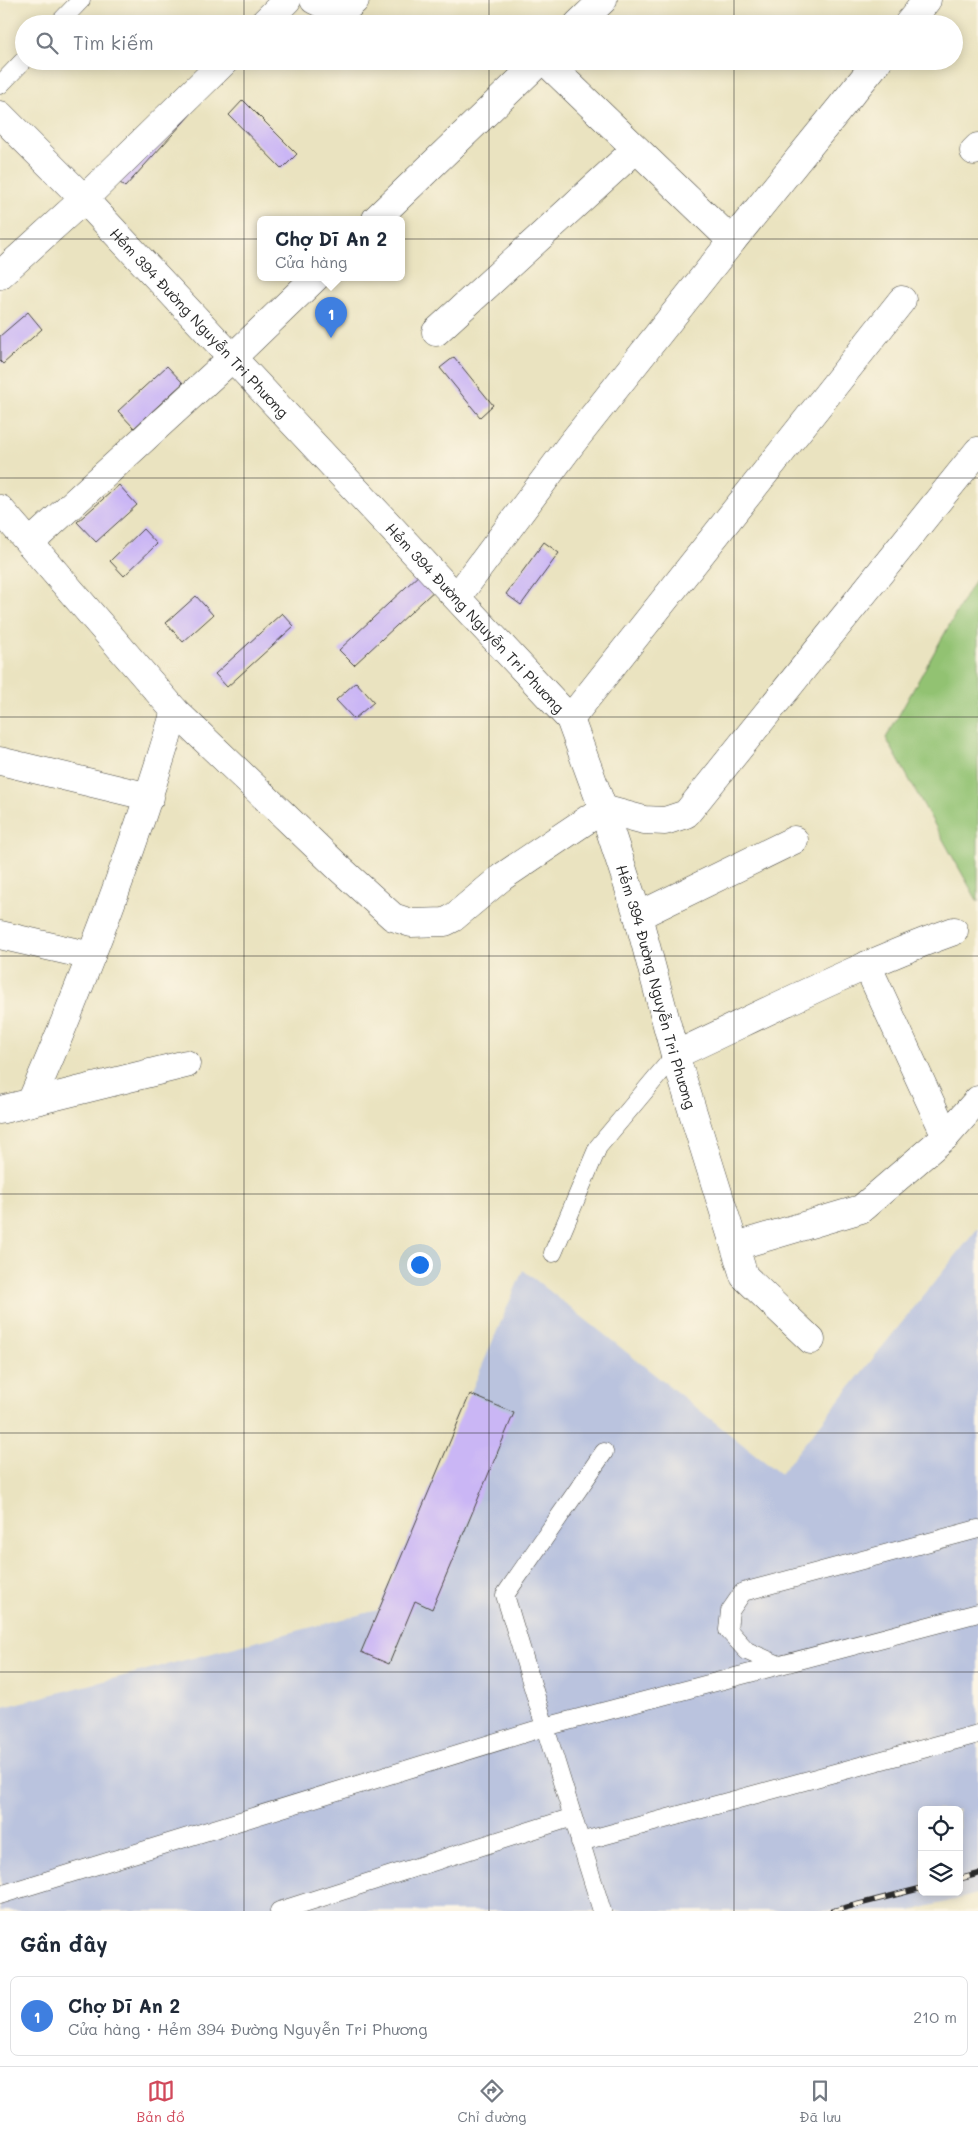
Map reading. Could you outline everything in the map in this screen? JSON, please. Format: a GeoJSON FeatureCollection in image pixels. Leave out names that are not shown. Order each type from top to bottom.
{"type":"FeatureCollection","features":[{"type":"Feature","properties":{"kind":"street"},"geometry":{"type":"LineString","coordinates":[[272,15],[287,0]]}},
{"type":"Feature","properties":{"kind":"street"},"geometry":{"type":"LineString","coordinates":[[314,0],[341,13],[355,0]]}},
{"type":"Feature","properties":{"kind":"street"},"geometry":{"type":"LineString","coordinates":[[587,15],[603,0]]}},
{"type":"Feature","properties":{"kind":"street"},"geometry":{"type":"LineString","coordinates":[[915,15],[927,0]]}},
{"type":"Feature","properties":{"kind":"street"},"geometry":{"type":"LineString","coordinates":[[0,275],[84,199],[216,70]]}},
{"type":"Feature","properties":{"kind":"street"},"geometry":{"type":"LineString","coordinates":[[379,216],[531,70]]}},
{"type":"Feature","properties":{"kind":"street"},"geometry":{"type":"LineString","coordinates":[[554,70],[732,241]]}},
{"type":"Feature","properties":{"kind":"street"},"geometry":{"type":"LineString","coordinates":[[457,598],[572,443],[871,70]]}},
{"type":"Feature","properties":{"kind":"street","name":"Hẻm 394 Đường Nguyễn Tri Phương"},"geometry":{"type":"LineString","coordinates":[[0,115],[84,199],[570,719],[603,809],[638,916],[675,1055],[744,1276],[811,1340]]}},
{"type":"Feature","properties":{"kind":"street"},"geometry":{"type":"LineString","coordinates":[[436,332],[636,149]]}},
{"type":"Feature","properties":{"kind":"street"},"geometry":{"type":"LineString","coordinates":[[30,543],[232,359],[312,281]]}},
{"type":"Feature","properties":{"kind":"street"},"geometry":{"type":"LineString","coordinates":[[570,719],[902,300]]}},
{"type":"Feature","properties":{"kind":"street"},"geometry":{"type":"LineString","coordinates":[[0,509],[175,711],[338,867],[393,917],[411,923],[445,922],[453,918],[502,877],[603,809],[644,820],[665,821],[686,814],[978,451]]}},
{"type":"Feature","properties":{"kind":"street"},"geometry":{"type":"LineString","coordinates":[[31,1102],[68,1016],[150,796],[175,711]]}},
{"type":"Feature","properties":{"kind":"street"},"geometry":{"type":"LineString","coordinates":[[0,761],[150,796]]}},
{"type":"Feature","properties":{"kind":"street"},"geometry":{"type":"LineString","coordinates":[[638,916],[794,840]]}},
{"type":"Feature","properties":{"kind":"street"},"geometry":{"type":"LineString","coordinates":[[675,1055],[867,965],[912,946],[954,932]]}},
{"type":"Feature","properties":{"kind":"street"},"geometry":{"type":"LineString","coordinates":[[0,935],[91,956]]}},
{"type":"Feature","properties":{"kind":"street"},"geometry":{"type":"LineString","coordinates":[[867,965],[946,1136]]}},
{"type":"Feature","properties":{"kind":"street"},"geometry":{"type":"LineString","coordinates":[[0,1110],[186,1064]]}},
{"type":"Feature","properties":{"kind":"street"},"geometry":{"type":"LineString","coordinates":[[736,1246],[862,1209],[946,1136],[978,1100]]}},
{"type":"Feature","properties":{"kind":"lane"},"geometry":{"type":"LineString","coordinates":[[67,15],[81,0]]}},
{"type":"Feature","properties":{"kind":"lane"},"geometry":{"type":"LineString","coordinates":[[0,86],[15,70]]}},
{"type":"Feature","properties":{"kind":"lane"},"geometry":{"type":"LineString","coordinates":[[553,1253],[598,1147],[675,1055]]}},
{"type":"Feature","properties":{"kind":"lane"},"geometry":{"type":"LineString","coordinates":[[602,1911],[504,1596],[604,1452]]}},
{"type":"Feature","properties":{"kind":"lane"},"geometry":{"type":"LineString","coordinates":[[779,1665],[747,1651],[728,1630],[730,1611],[743,1592],[978,1529]]}},
{"type":"Feature","properties":{"kind":"lane"},"geometry":{"type":"LineString","coordinates":[[0,1895],[545,1728],[978,1612]]}},
{"type":"Feature","properties":{"kind":"lane"},"geometry":{"type":"LineString","coordinates":[[580,1842],[978,1734]]}},
{"type":"Feature","properties":{"kind":"lane"},"geometry":{"type":"LineString","coordinates":[[279,1911],[573,1818]]}},
{"type":"Feature","properties":{"kind":"shaded area"},"geometry":{"type":"Polygon","coordinates":[[[978,1228],[978,1894],[911,1911],[0,1911],[0,1708],[378,1610],[523,1270],[780,1474],[978,1228]]]}},
{"type":"Feature","properties":{"kind":"green space"},"geometry":{"type":"Polygon","coordinates":[[[978,574],[978,902],[886,738],[978,574]]]}},
{"type":"Feature","properties":{"kind":"building"},"geometry":{"type":"Polygon","coordinates":[[[176,100],[191,114],[125,187],[110,174],[176,100]]]}},
{"type":"Feature","properties":{"kind":"building"},"geometry":{"type":"Polygon","coordinates":[[[243,100],[297,154],[282,169],[229,115],[243,100]]]}},
{"type":"Feature","properties":{"kind":"building"},"geometry":{"type":"Polygon","coordinates":[[[28,312],[42,329],[3,364],[0,361],[0,336],[28,312]]]}},
{"type":"Feature","properties":{"kind":"building"},"geometry":{"type":"Polygon","coordinates":[[[454,357],[493,405],[480,417],[440,368],[454,357]]]}},
{"type":"Feature","properties":{"kind":"building"},"geometry":{"type":"Polygon","coordinates":[[[167,366],[183,383],[134,428],[118,411],[167,366]]]}},
{"type":"Feature","properties":{"kind":"building"},"geometry":{"type":"Polygon","coordinates":[[[119,485],[137,505],[96,542],[77,522],[119,485]]]}},
{"type":"Feature","properties":{"kind":"building"},"geometry":{"type":"Polygon","coordinates":[[[143,529],[157,544],[124,576],[110,561],[143,529]]]}},
{"type":"Feature","properties":{"kind":"building"},"geometry":{"type":"Polygon","coordinates":[[[544,542],[559,553],[521,605],[506,594],[544,542]]]}},
{"type":"Feature","properties":{"kind":"building"},"geometry":{"type":"Polygon","coordinates":[[[422,572],[437,588],[354,665],[339,650],[422,572]]]}},
{"type":"Feature","properties":{"kind":"building"},"geometry":{"type":"Polygon","coordinates":[[[196,596],[213,615],[183,642],[166,623],[196,596]]]}},
{"type":"Feature","properties":{"kind":"building"},"geometry":{"type":"Polygon","coordinates":[[[282,613],[294,626],[227,687],[215,674],[282,613]]]}},
{"type":"Feature","properties":{"kind":"building"},"geometry":{"type":"Polygon","coordinates":[[[356,682],[374,702],[354,719],[336,700],[356,682]]]}},
{"type":"Feature","properties":{"kind":"building"},"geometry":{"type":"Polygon","coordinates":[[[470,1394],[514,1413],[432,1609],[415,1601],[389,1664],[361,1652],[470,1394]]]}},
{"type":"Feature","properties":{"kind":"railway"},"geometry":{"type":"LineString","coordinates":[[963,1878],[978,1874]]}},
{"type":"Feature","properties":{"kind":"railway"},"geometry":{"type":"LineString","coordinates":[[832,1911],[918,1889]]}},
{"type":"Feature","properties":{"kind":"place","name":"Chợ Dĩ An 2"},"geometry":{"type":"Point","coordinates":[331,338]}}]}
